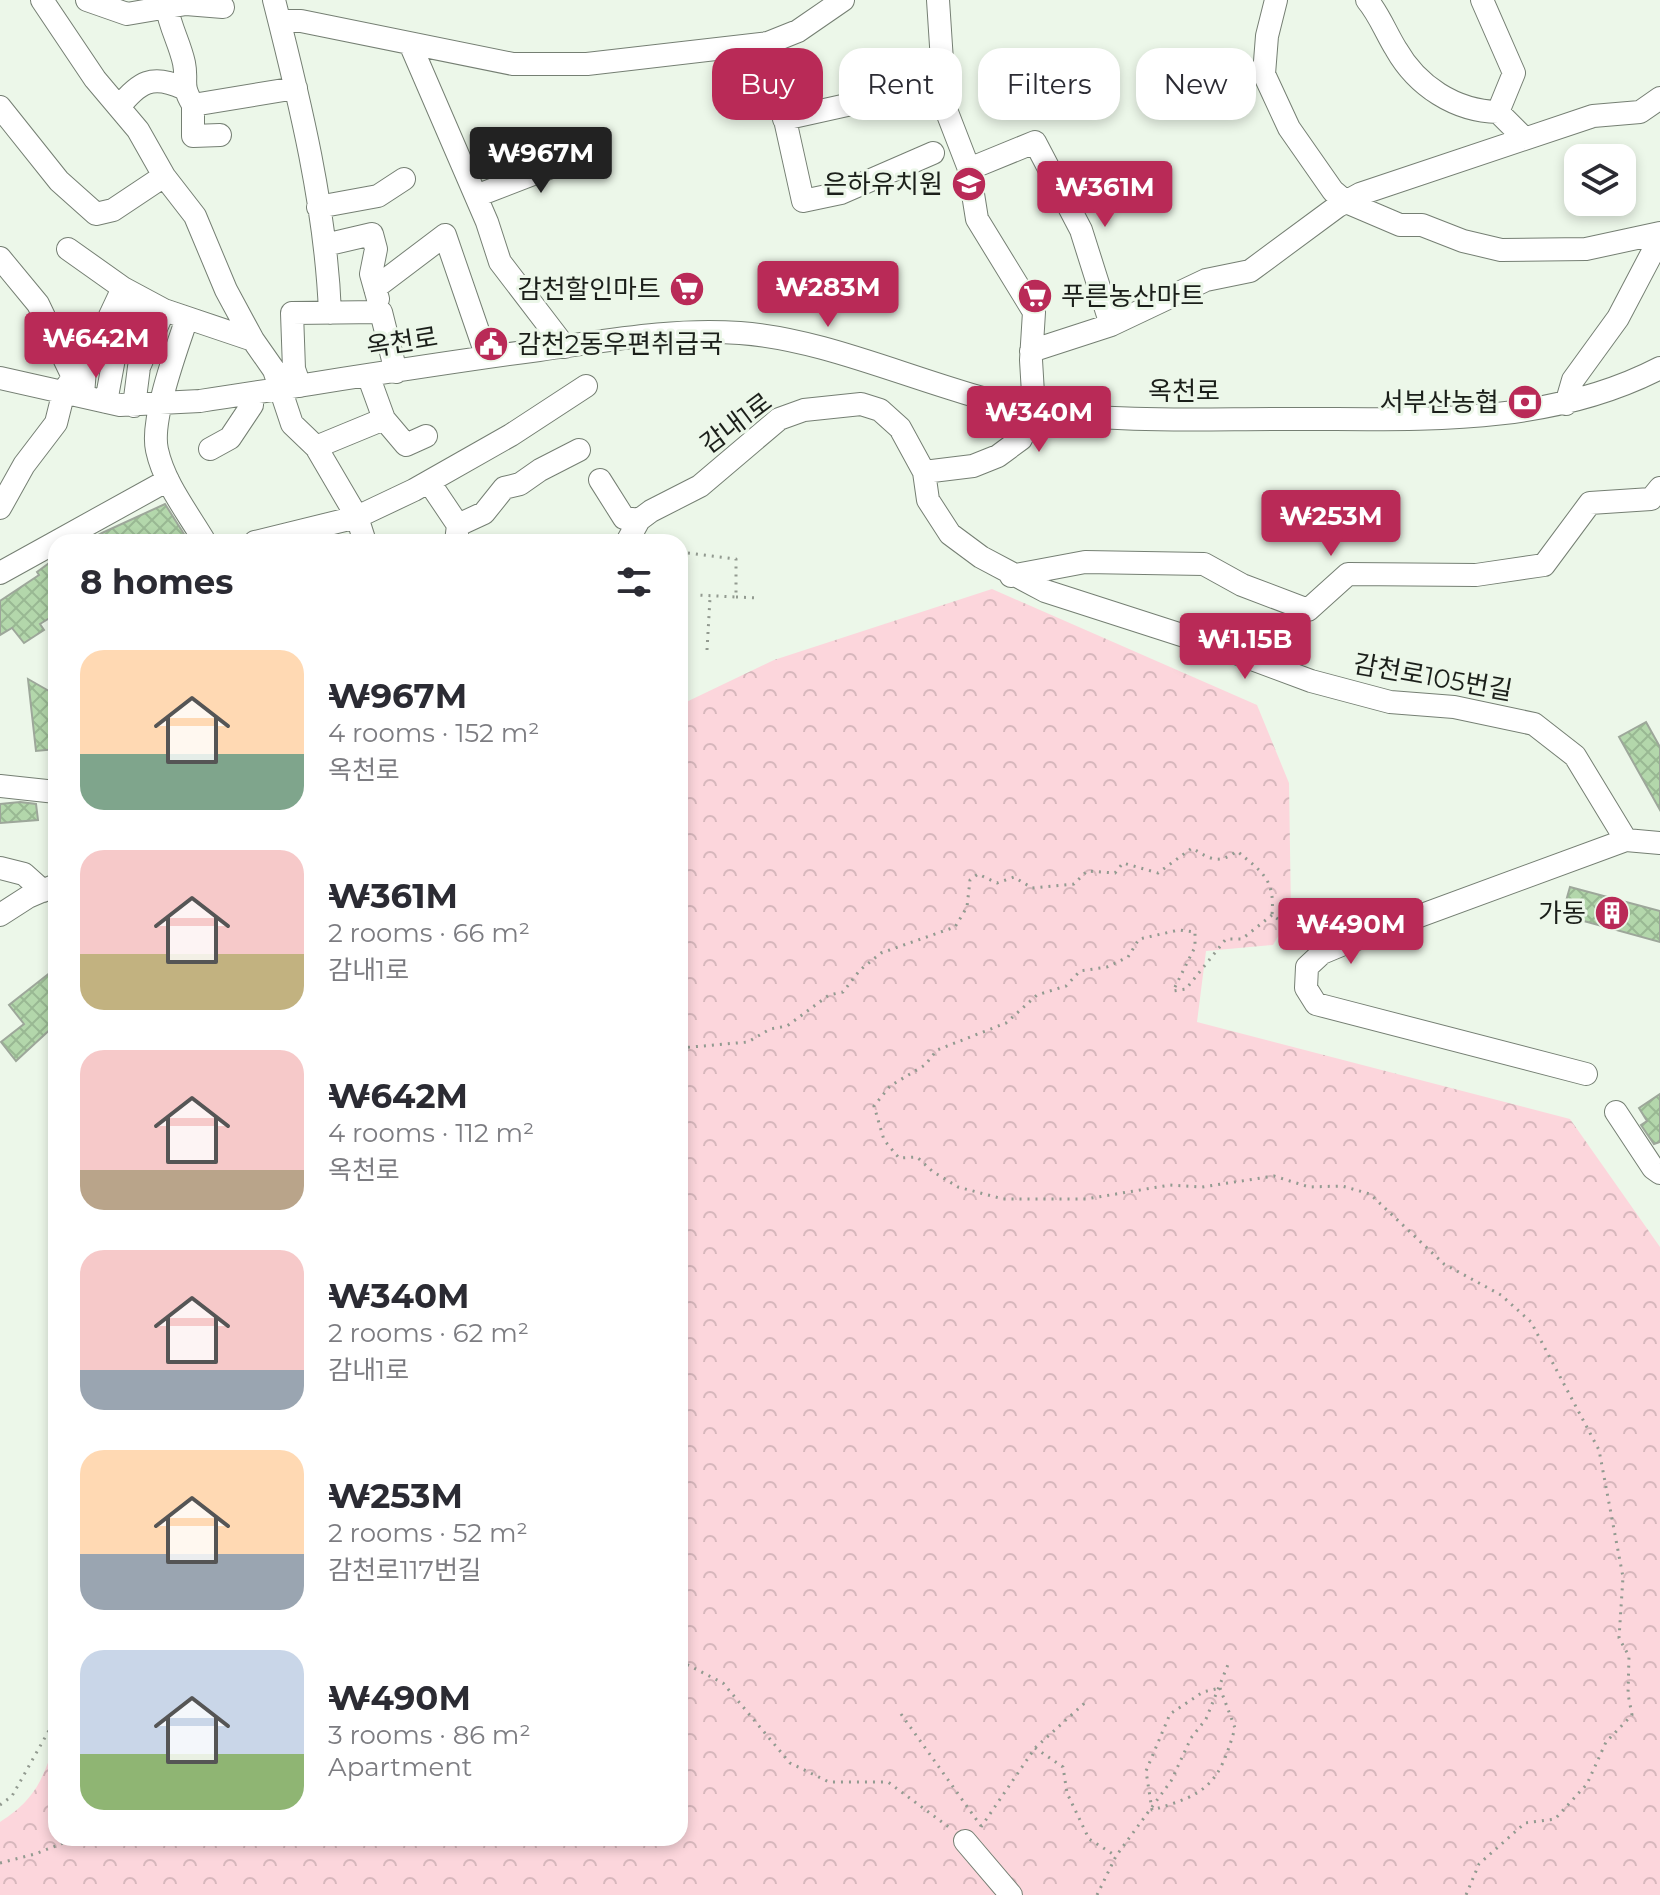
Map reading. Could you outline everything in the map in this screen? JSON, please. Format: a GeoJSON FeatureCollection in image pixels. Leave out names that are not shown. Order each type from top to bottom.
{"type":"FeatureCollection","features":[{"type":"Feature","properties":{"kind":"street"},"geometry":{"type":"LineString","coordinates":[[42,0],[95,79],[138,130],[164,176],[195,216],[226,290],[253,340],[274,370],[291,387]]}},
{"type":"Feature","properties":{"kind":"street"},"geometry":{"type":"LineString","coordinates":[[87,0],[127,14],[180,4],[223,7]]}},
{"type":"Feature","properties":{"kind":"street"},"geometry":{"type":"LineString","coordinates":[[277,10],[301,21],[411,46],[513,64],[587,64],[768,43],[798,31],[843,0]]}},
{"type":"Feature","properties":{"kind":"street"},"geometry":{"type":"LineString","coordinates":[[938,0],[941,48]]}},
{"type":"Feature","properties":{"kind":"street"},"geometry":{"type":"LineString","coordinates":[[1276,0],[1267,36],[1264,74],[1289,128],[1333,191],[1346,202],[1400,225],[1422,225],[1463,241],[1501,250],[1586,249],[1660,235]]}},
{"type":"Feature","properties":{"kind":"street"},"geometry":{"type":"LineString","coordinates":[[1367,0],[1412,73],[1432,91],[1477,112],[1498,112],[1524,138]]}},
{"type":"Feature","properties":{"kind":"street"},"geometry":{"type":"LineString","coordinates":[[1482,0],[1514,73],[1498,112]]}},
{"type":"Feature","properties":{"kind":"street"},"geometry":{"type":"LineString","coordinates":[[180,4],[171,30],[184,63],[193,136],[220,135]]}},
{"type":"Feature","properties":{"kind":"street"},"geometry":{"type":"LineString","coordinates":[[277,10],[296,88],[325,245],[330,313]]}},
{"type":"Feature","properties":{"kind":"street"},"geometry":{"type":"LineString","coordinates":[[768,43],[769,48]]}},
{"type":"Feature","properties":{"kind":"street"},"geometry":{"type":"LineString","coordinates":[[411,46],[476,196],[500,262],[565,347]]}},
{"type":"Feature","properties":{"kind":"street"},"geometry":{"type":"LineString","coordinates":[[119,107],[135,87],[164,79],[188,96],[296,88]]}},
{"type":"Feature","properties":{"kind":"street"},"geometry":{"type":"LineString","coordinates":[[1031,351],[1111,325],[1206,280],[1250,271],[1346,202],[1390,183],[1593,116],[1640,112],[1660,98]]}},
{"type":"Feature","properties":{"kind":"street"},"geometry":{"type":"LineString","coordinates":[[0,107],[59,181],[96,214],[113,210],[164,176]]}},
{"type":"Feature","properties":{"kind":"street"},"geometry":{"type":"LineString","coordinates":[[784,120],[803,201],[841,193],[933,153]]}},
{"type":"Feature","properties":{"kind":"street"},"geometry":{"type":"LineString","coordinates":[[924,472],[973,466],[998,456],[1021,439],[1034,410],[1031,351],[1034,312],[977,219],[969,169],[950,120]]}},
{"type":"Feature","properties":{"kind":"street"},"geometry":{"type":"LineString","coordinates":[[969,169],[1035,142],[1081,230],[1111,325]]}},
{"type":"Feature","properties":{"kind":"street"},"geometry":{"type":"LineString","coordinates":[[476,196],[590,152]]}},
{"type":"Feature","properties":{"kind":"street"},"geometry":{"type":"LineString","coordinates":[[318,207],[378,196],[404,179]]}},
{"type":"Feature","properties":{"kind":"street"},"geometry":{"type":"LineString","coordinates":[[325,245],[372,234],[385,243],[371,274],[396,372]]}},
{"type":"Feature","properties":{"kind":"street"},"geometry":{"type":"LineString","coordinates":[[375,288],[445,235],[487,357]]}},
{"type":"Feature","properties":{"kind":"street"},"geometry":{"type":"LineString","coordinates":[[1566,404],[1573,380],[1618,318],[1660,235]]}},
{"type":"Feature","properties":{"kind":"street"},"geometry":{"type":"LineString","coordinates":[[68,249],[123,288],[156,306],[253,340]]}},
{"type":"Feature","properties":{"kind":"street"},"geometry":{"type":"LineString","coordinates":[[0,258],[38,304],[73,377],[74,394]]}},
{"type":"Feature","properties":{"kind":"street"},"geometry":{"type":"LineString","coordinates":[[3,497],[74,394],[123,288]]}},
{"type":"Feature","properties":{"kind":"street"},"geometry":{"type":"LineString","coordinates":[[106,402],[115,353],[136,310],[147,313],[156,306]]}},
{"type":"Feature","properties":{"kind":"street"},"geometry":{"type":"LineString","coordinates":[[134,406],[139,367],[156,306]]}},
{"type":"Feature","properties":{"kind":"street"},"geometry":{"type":"LineString","coordinates":[[362,534],[357,517],[316,447],[292,424],[292,313],[381,312]]}},
{"type":"Feature","properties":{"kind":"street"},"geometry":{"type":"LineString","coordinates":[[187,318],[161,405],[156,447],[168,480],[200,534]]}},
{"type":"Feature","properties":{"kind":"street","name":"옥천로"},"geometry":{"type":"LineString","coordinates":[[3,373],[106,402],[134,406],[161,405],[565,347],[602,339],[675,333],[740,333],[781,339],[1034,410],[1123,420],[1454,418],[1539,410],[1626,385],[1660,368]]}},
{"type":"Feature","properties":{"kind":"street"},"geometry":{"type":"LineString","coordinates":[[368,375],[384,419],[406,445],[426,436]]}},
{"type":"Feature","properties":{"kind":"street"},"geometry":{"type":"LineString","coordinates":[[288,534],[357,517],[429,482],[586,386]]}},
{"type":"Feature","properties":{"kind":"street"},"geometry":{"type":"LineString","coordinates":[[210,449],[230,438],[252,405],[250,394]]}},
{"type":"Feature","properties":{"kind":"street","name":"감내1로"},"geometry":{"type":"LineString","coordinates":[[639,520],[700,486],[779,419],[804,410],[861,404],[880,410],[900,428],[924,472]]}},
{"type":"Feature","properties":{"kind":"street"},"geometry":{"type":"LineString","coordinates":[[316,447],[384,419]]}},
{"type":"Feature","properties":{"kind":"street"},"geometry":{"type":"LineString","coordinates":[[429,482],[457,533],[484,513],[504,488],[520,484],[579,450]]}},
{"type":"Feature","properties":{"kind":"street","name":"감천로105번길"},"geometry":{"type":"LineString","coordinates":[[924,472],[928,500],[950,534],[1011,576],[1045,591],[1225,649],[1311,681],[1390,702],[1454,707],[1534,724],[1575,756],[1626,840]]}},
{"type":"Feature","properties":{"kind":"street"},"geometry":{"type":"LineString","coordinates":[[70,534],[168,480]]}},
{"type":"Feature","properties":{"kind":"street"},"geometry":{"type":"LineString","coordinates":[[600,480],[624,518],[639,520],[631,534]]}},
{"type":"Feature","properties":{"kind":"street"},"geometry":{"type":"LineString","coordinates":[[1011,576],[1085,562],[1204,564],[1242,585],[1308,610],[1348,574],[1476,575],[1544,565],[1590,503],[1651,499],[1660,488]]}},
{"type":"Feature","properties":{"kind":"street"},"geometry":{"type":"LineString","coordinates":[[0,573],[48,546]]}},
{"type":"Feature","properties":{"kind":"street"},"geometry":{"type":"LineString","coordinates":[[0,786],[48,791]]}},
{"type":"Feature","properties":{"kind":"street"},"geometry":{"type":"LineString","coordinates":[[1586,1074],[1316,1004],[1306,988],[1307,967],[1328,950],[1626,840],[1660,843]]}},
{"type":"Feature","properties":{"kind":"street"},"geometry":{"type":"LineString","coordinates":[[0,868],[24,874],[48,887]]}},
{"type":"Feature","properties":{"kind":"street"},"geometry":{"type":"LineString","coordinates":[[0,915],[48,889]]}},
{"type":"Feature","properties":{"kind":"street"},"geometry":{"type":"LineString","coordinates":[[1616,1112],[1650,1165],[1660,1173]]}},
{"type":"Feature","properties":{"kind":"street"},"geometry":{"type":"LineString","coordinates":[[973,1833],[980,1859],[1011,1895]]}},
{"type":"Feature","properties":{"kind":"path"},"geometry":{"type":"LineString","coordinates":[[688,553],[736,559],[736,597]]}},
{"type":"Feature","properties":{"kind":"path"},"geometry":{"type":"LineString","coordinates":[[697,595],[759,598]]}},
{"type":"Feature","properties":{"kind":"path"},"geometry":{"type":"LineString","coordinates":[[707,650],[710,598]]}},
{"type":"Feature","properties":{"kind":"path"},"geometry":{"type":"LineString","coordinates":[[688,1047],[748,1042],[770,1029],[787,1026],[829,995],[843,992],[860,970],[881,953],[955,927],[967,907],[970,880],[978,874],[997,883],[1014,877],[1032,888],[1074,884],[1087,871],[1115,873],[1123,863],[1158,873],[1192,848],[1213,861],[1224,860],[1237,851],[1267,876],[1273,896],[1272,915],[1242,939],[1226,939],[1186,989],[1173,991],[1195,947],[1195,932],[1179,930],[1139,939],[1128,957],[1107,967],[1080,971],[1066,986],[1037,995],[1006,1023],[937,1050],[925,1065],[890,1086],[874,1106],[884,1140],[899,1158],[917,1157],[932,1171],[958,1187],[1003,1199],[1086,1199],[1170,1185],[1202,1187],[1274,1176],[1309,1187],[1342,1186],[1370,1194],[1444,1264],[1501,1295],[1531,1322],[1599,1450],[1623,1577],[1619,1638],[1629,1656],[1628,1694],[1632,1715],[1606,1742],[1587,1784],[1555,1819],[1525,1823],[1479,1864],[1466,1895]]}},
{"type":"Feature","properties":{"kind":"path"},"geometry":{"type":"LineString","coordinates":[[1272,915],[1291,931],[1328,950]]}},
{"type":"Feature","properties":{"kind":"path"},"geometry":{"type":"LineString","coordinates":[[1097,1895],[1116,1856],[1152,1810],[1220,1688],[1229,1662]]}},
{"type":"Feature","properties":{"kind":"path"},"geometry":{"type":"LineString","coordinates":[[688,1665],[723,1683],[790,1763],[829,1782],[888,1782],[973,1833]]}},
{"type":"Feature","properties":{"kind":"path"},"geometry":{"type":"LineString","coordinates":[[1152,1810],[1193,1798],[1214,1782],[1235,1728],[1229,1705],[1220,1688]]}},
{"type":"Feature","properties":{"kind":"path"},"geometry":{"type":"LineString","coordinates":[[1152,1810],[1146,1771],[1170,1714],[1203,1692],[1220,1688]]}},
{"type":"Feature","properties":{"kind":"path"},"geometry":{"type":"LineString","coordinates":[[973,1833],[1035,1748],[1088,1700]]}},
{"type":"Feature","properties":{"kind":"path"},"geometry":{"type":"LineString","coordinates":[[901,1714],[973,1833],[980,1859]]}},
{"type":"Feature","properties":{"kind":"path"},"geometry":{"type":"LineString","coordinates":[[0,1805],[12,1796],[48,1732]]}},
{"type":"Feature","properties":{"kind":"path"},"geometry":{"type":"LineString","coordinates":[[1035,1748],[1063,1767],[1067,1793],[1089,1839],[1116,1856]]}},
{"type":"Feature","properties":{"kind":"path"},"geometry":{"type":"LineString","coordinates":[[0,1863],[56,1846]]}},
{"type":"Feature","properties":{"kind":"green space"},"geometry":{"type":"Polygon","coordinates":[[[992,589],[1257,705],[1289,783],[1291,914],[1273,945],[1206,951],[1197,1022],[1570,1119],[1660,1247],[1660,1895],[0,1895],[0,1822],[30,1797],[48,1762],[48,1846],[688,1846],[688,701],[774,660],[992,589]]]}},
{"type":"Feature","properties":{"kind":"building"},"geometry":{"type":"Polygon","coordinates":[[[165,504],[184,534],[100,534],[165,504]]]}},
{"type":"Feature","properties":{"kind":"building"},"geometry":{"type":"Polygon","coordinates":[[[48,564],[48,619],[40,624],[44,630],[24,643],[12,628],[0,635],[0,601],[39,575],[37,572],[48,564]]]}},
{"type":"Feature","properties":{"kind":"building"},"geometry":{"type":"Polygon","coordinates":[[[28,679],[48,690],[48,750],[36,751],[28,679]]]}},
{"type":"Feature","properties":{"kind":"building"},"geometry":{"type":"Polygon","coordinates":[[[1646,722],[1660,747],[1660,810],[1619,737],[1646,722]]]}},
{"type":"Feature","properties":{"kind":"building"},"geometry":{"type":"Polygon","coordinates":[[[0,804],[36,804],[38,820],[0,823],[0,804]]]}},
{"type":"Feature","properties":{"kind":"building","name":"가동"},"geometry":{"type":"Polygon","coordinates":[[[1570,887],[1660,911],[1660,942],[1562,915],[1570,887]]]}},
{"type":"Feature","properties":{"kind":"building"},"geometry":{"type":"Polygon","coordinates":[[[48,974],[48,1031],[16,1061],[1,1042],[24,1024],[9,1005],[48,974]]]}},
{"type":"Feature","properties":{"kind":"building"},"geometry":{"type":"Polygon","coordinates":[[[1660,1094],[1660,1142],[1654,1144],[1641,1125],[1647,1121],[1639,1108],[1660,1094]]]}},
{"type":"Feature","properties":{"kind":"place","name":"은하유치원"},"geometry":{"type":"Point","coordinates":[969,184]}},
{"type":"Feature","properties":{"kind":"place","name":"감천할인마트"},"geometry":{"type":"Point","coordinates":[687,289]}},
{"type":"Feature","properties":{"kind":"place","name":"푸른농산마트"},"geometry":{"type":"Point","coordinates":[1035,296]}},
{"type":"Feature","properties":{"kind":"place","name":"감천2동우편취급국"},"geometry":{"type":"Point","coordinates":[491,344]}},
{"type":"Feature","properties":{"kind":"place","name":"서부산농협"},"geometry":{"type":"Point","coordinates":[1525,402]}},
{"type":"Feature","properties":{"kind":"place","name":"가동"},"geometry":{"type":"Point","coordinates":[1612,913]}}]}
